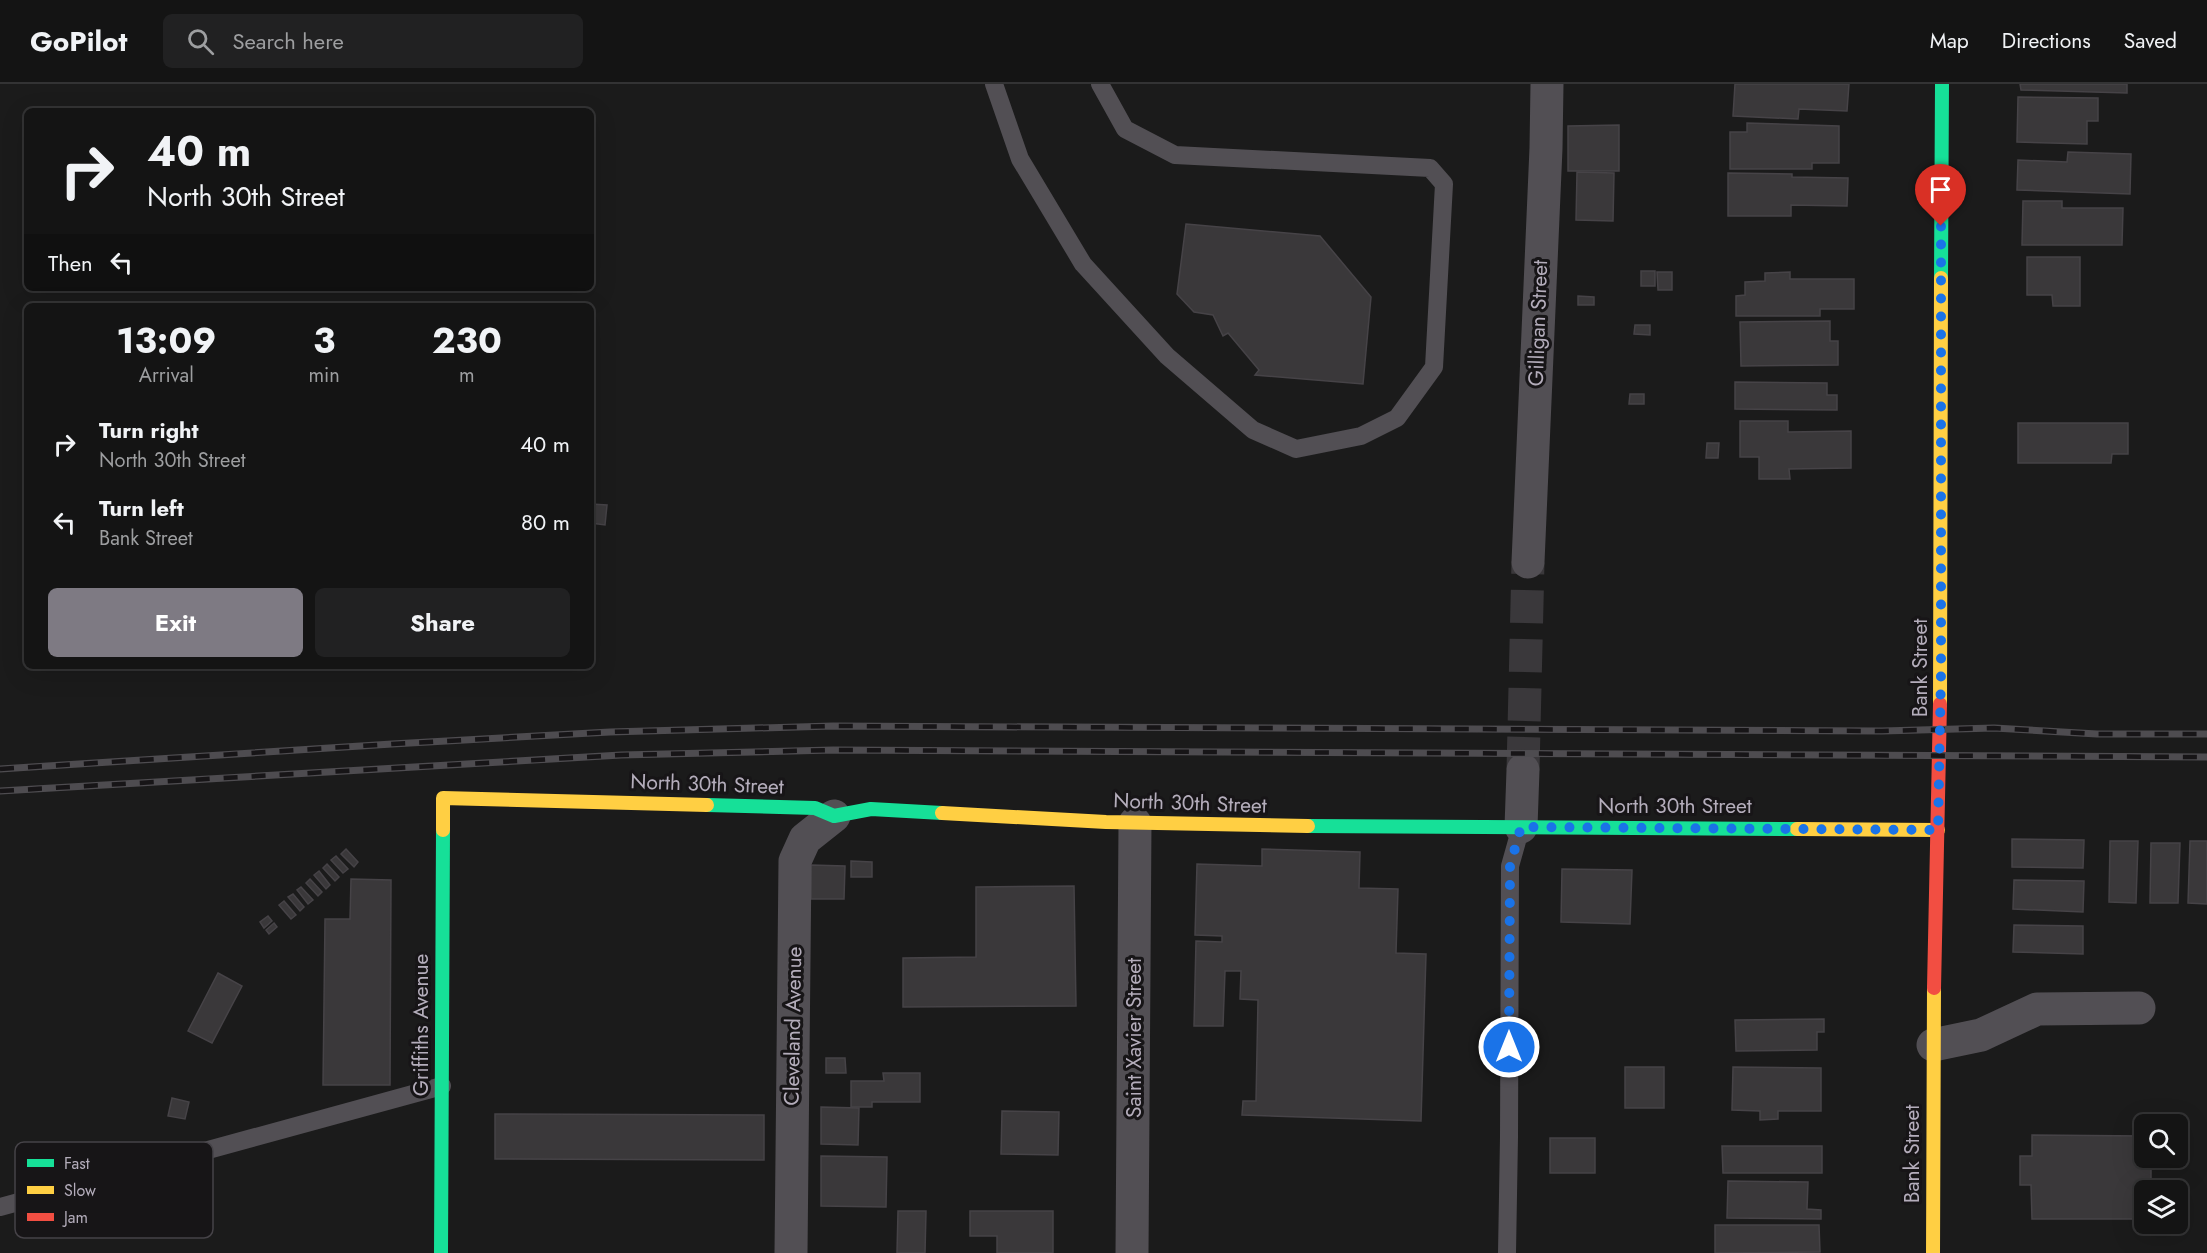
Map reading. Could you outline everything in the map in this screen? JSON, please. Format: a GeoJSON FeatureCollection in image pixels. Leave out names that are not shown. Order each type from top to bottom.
{"type":"FeatureCollection","features":[{"type":"Feature","properties":{"kind":"street","name":"Gilligan Street"},"geometry":{"type":"LineString","coordinates":[[1528,562],[1547,84]]}},
{"type":"Feature","properties":{"kind":"street","name":"Bank Street"},"geometry":{"type":"LineString","coordinates":[[1933,1253],[1933,1045],[1941,673],[1942,84]]}},
{"type":"Feature","properties":{"kind":"street"},"geometry":{"type":"LineString","coordinates":[[1521,827],[1523,770]]}},
{"type":"Feature","properties":{"kind":"street","name":"North 30th Street"},"geometry":{"type":"LineString","coordinates":[[443,798],[815,808],[834,816],[871,809],[1135,823],[1938,830]]}},
{"type":"Feature","properties":{"kind":"street","name":"Griffiths Avenue"},"geometry":{"type":"LineString","coordinates":[[441,1253],[443,798]]}},
{"type":"Feature","properties":{"kind":"street","name":"Cleveland Avenue"},"geometry":{"type":"LineString","coordinates":[[790,1253],[795,861],[805,840],[834,816]]}},
{"type":"Feature","properties":{"kind":"street","name":"Saint Xavier Street"},"geometry":{"type":"LineString","coordinates":[[1132,1253],[1135,823]]}},
{"type":"Feature","properties":{"kind":"street"},"geometry":{"type":"LineString","coordinates":[[1933,1045],[1981,1035],[2037,1009],[2139,1008]]}},
{"type":"Feature","properties":{"kind":"lane"},"geometry":{"type":"LineString","coordinates":[[994,84],[1020,159],[1083,264],[1167,356],[1253,430],[1296,449],[1361,436],[1397,418],[1434,367],[1444,184],[1430,168],[1174,155],[1125,129],[1100,84]]}},
{"type":"Feature","properties":{"kind":"lane"},"geometry":{"type":"LineString","coordinates":[[1507,1253],[1510,866],[1521,827]]}},
{"type":"Feature","properties":{"kind":"lane"},"geometry":{"type":"LineString","coordinates":[[213,1149],[442,1086]]}},
{"type":"Feature","properties":{"kind":"lane"},"geometry":{"type":"LineString","coordinates":[[0,1207],[15,1203]]}},
{"type":"Feature","properties":{"kind":"building"},"geometry":{"type":"Polygon","coordinates":[[[1735,84],[1849,84],[1847,111],[1799,109],[1798,119],[1733,116],[1735,84]]]}},
{"type":"Feature","properties":{"kind":"building"},"geometry":{"type":"Polygon","coordinates":[[[2020,84],[2127,84],[2127,93],[2021,90],[2020,84]]]}},
{"type":"Feature","properties":{"kind":"building"},"geometry":{"type":"Polygon","coordinates":[[[2018,97],[2098,98],[2098,121],[2087,121],[2087,144],[2017,142],[2018,97]]]}},
{"type":"Feature","properties":{"kind":"building"},"geometry":{"type":"Polygon","coordinates":[[[1747,123],[1839,126],[1839,163],[1812,163],[1812,169],[1730,169],[1730,132],[1747,132],[1747,123]]]}},
{"type":"Feature","properties":{"kind":"building"},"geometry":{"type":"Polygon","coordinates":[[[1619,125],[1619,171],[1568,171],[1568,126],[1619,125]]]}},
{"type":"Feature","properties":{"kind":"building"},"geometry":{"type":"Polygon","coordinates":[[[2068,152],[2131,154],[2130,194],[2017,190],[2018,160],[2067,162],[2068,152]]]}},
{"type":"Feature","properties":{"kind":"building"},"geometry":{"type":"Polygon","coordinates":[[[1577,172],[1614,173],[1613,221],[1576,220],[1577,172]]]}},
{"type":"Feature","properties":{"kind":"building"},"geometry":{"type":"Polygon","coordinates":[[[1728,173],[1848,178],[1847,206],[1791,205],[1791,216],[1728,216],[1728,173]]]}},
{"type":"Feature","properties":{"kind":"building"},"geometry":{"type":"Polygon","coordinates":[[[2023,201],[2062,201],[2062,208],[2123,208],[2122,245],[2022,245],[2023,201]]]}},
{"type":"Feature","properties":{"kind":"building"},"geometry":{"type":"Polygon","coordinates":[[[1186,224],[1320,236],[1371,297],[1363,384],[1255,375],[1259,370],[1228,333],[1223,336],[1213,315],[1194,312],[1177,294],[1186,224]]]}},
{"type":"Feature","properties":{"kind":"building"},"geometry":{"type":"Polygon","coordinates":[[[2027,257],[2080,257],[2080,306],[2053,306],[2052,295],[2027,295],[2027,257]]]}},
{"type":"Feature","properties":{"kind":"building"},"geometry":{"type":"Polygon","coordinates":[[[1641,271],[1655,271],[1655,286],[1641,286],[1641,271]]]}},
{"type":"Feature","properties":{"kind":"building"},"geometry":{"type":"Polygon","coordinates":[[[1657,272],[1672,272],[1672,290],[1658,290],[1657,272]]]}},
{"type":"Feature","properties":{"kind":"building"},"geometry":{"type":"Polygon","coordinates":[[[1790,272],[1790,279],[1854,279],[1854,309],[1820,309],[1820,316],[1736,316],[1736,296],[1745,295],[1745,282],[1765,281],[1765,273],[1790,272]]]}},
{"type":"Feature","properties":{"kind":"building"},"geometry":{"type":"Polygon","coordinates":[[[1578,296],[1594,297],[1594,305],[1578,305],[1578,296]]]}},
{"type":"Feature","properties":{"kind":"building"},"geometry":{"type":"Polygon","coordinates":[[[1830,321],[1830,341],[1838,341],[1838,365],[1741,366],[1740,322],[1830,321]]]}},
{"type":"Feature","properties":{"kind":"building"},"geometry":{"type":"Polygon","coordinates":[[[1635,325],[1650,325],[1650,335],[1634,334],[1635,325]]]}},
{"type":"Feature","properties":{"kind":"building"},"geometry":{"type":"Polygon","coordinates":[[[1735,382],[1827,383],[1827,395],[1837,395],[1837,410],[1735,409],[1735,382]]]}},
{"type":"Feature","properties":{"kind":"building"},"geometry":{"type":"Polygon","coordinates":[[[1630,394],[1644,394],[1644,404],[1629,404],[1630,394]]]}},
{"type":"Feature","properties":{"kind":"building"},"geometry":{"type":"Polygon","coordinates":[[[1740,421],[1788,421],[1788,432],[1851,431],[1851,468],[1789,469],[1790,479],[1759,479],[1759,457],[1740,457],[1740,421]]]}},
{"type":"Feature","properties":{"kind":"building"},"geometry":{"type":"Polygon","coordinates":[[[2018,423],[2128,423],[2128,454],[2112,454],[2111,463],[2018,463],[2018,423]]]}},
{"type":"Feature","properties":{"kind":"building"},"geometry":{"type":"Polygon","coordinates":[[[1707,443],[1719,443],[1718,458],[1706,458],[1707,443]]]}},
{"type":"Feature","properties":{"kind":"building"},"geometry":{"type":"Polygon","coordinates":[[[594,504],[607,505],[605,525],[594,523],[594,504]]]}},
{"type":"Feature","properties":{"kind":"building"},"geometry":{"type":"Polygon","coordinates":[[[2012,839],[2084,840],[2083,868],[2012,867],[2012,839]]]}},
{"type":"Feature","properties":{"kind":"building"},"geometry":{"type":"Polygon","coordinates":[[[2110,841],[2138,841],[2136,903],[2109,902],[2110,841]]]}},
{"type":"Feature","properties":{"kind":"building"},"geometry":{"type":"Polygon","coordinates":[[[2190,841],[2207,841],[2207,904],[2188,903],[2190,841]]]}},
{"type":"Feature","properties":{"kind":"building"},"geometry":{"type":"Polygon","coordinates":[[[2151,843],[2180,843],[2178,903],[2150,903],[2151,843]]]}},
{"type":"Feature","properties":{"kind":"building"},"geometry":{"type":"Polygon","coordinates":[[[346,849],[358,862],[354,867],[341,854],[346,849]]]}},
{"type":"Feature","properties":{"kind":"building"},"geometry":{"type":"Polygon","coordinates":[[[1262,849],[1360,852],[1359,888],[1398,889],[1396,953],[1426,954],[1421,1121],[1242,1115],[1243,1101],[1256,1101],[1258,1000],[1240,999],[1241,971],[1225,971],[1223,1026],[1194,1026],[1196,941],[1222,942],[1222,936],[1195,935],[1197,864],[1262,866],[1262,849]]]}},
{"type":"Feature","properties":{"kind":"building"},"geometry":{"type":"Polygon","coordinates":[[[336,856],[348,869],[343,873],[331,860],[336,856]]]}},
{"type":"Feature","properties":{"kind":"building"},"geometry":{"type":"Polygon","coordinates":[[[851,861],[872,862],[872,877],[851,877],[851,861]]]}},
{"type":"Feature","properties":{"kind":"building"},"geometry":{"type":"Polygon","coordinates":[[[327,864],[339,877],[335,881],[323,868],[327,864]]]}},
{"type":"Feature","properties":{"kind":"building"},"geometry":{"type":"Polygon","coordinates":[[[811,865],[845,866],[844,899],[811,899],[811,865]]]}},
{"type":"Feature","properties":{"kind":"building"},"geometry":{"type":"Polygon","coordinates":[[[1562,869],[1632,870],[1630,924],[1561,922],[1562,869]]]}},
{"type":"Feature","properties":{"kind":"building"},"geometry":{"type":"Polygon","coordinates":[[[319,871],[330,885],[326,889],[314,875],[319,871]]]}},
{"type":"Feature","properties":{"kind":"building"},"geometry":{"type":"Polygon","coordinates":[[[310,879],[322,892],[318,896],[306,883],[310,879]]]}},
{"type":"Feature","properties":{"kind":"building"},"geometry":{"type":"Polygon","coordinates":[[[351,879],[391,880],[390,1085],[323,1085],[325,919],[350,919],[351,879]]]}},
{"type":"Feature","properties":{"kind":"building"},"geometry":{"type":"Polygon","coordinates":[[[2014,880],[2084,881],[2083,912],[2013,909],[2014,880]]]}},
{"type":"Feature","properties":{"kind":"building"},"geometry":{"type":"Polygon","coordinates":[[[1074,886],[1076,1006],[903,1007],[903,958],[976,957],[976,887],[1074,886]]]}},
{"type":"Feature","properties":{"kind":"building"},"geometry":{"type":"Polygon","coordinates":[[[301,887],[313,900],[308,904],[297,890],[301,887]]]}},
{"type":"Feature","properties":{"kind":"building"},"geometry":{"type":"Polygon","coordinates":[[[293,894],[304,907],[300,911],[288,897],[293,894]]]}},
{"type":"Feature","properties":{"kind":"building"},"geometry":{"type":"Polygon","coordinates":[[[284,901],[296,915],[291,919],[279,905],[284,901]]]}},
{"type":"Feature","properties":{"kind":"building"},"geometry":{"type":"Polygon","coordinates":[[[268,916],[272,921],[264,928],[260,922],[268,916]]]}},
{"type":"Feature","properties":{"kind":"building"},"geometry":{"type":"Polygon","coordinates":[[[274,923],[277,927],[269,934],[266,930],[274,923]]]}},
{"type":"Feature","properties":{"kind":"building"},"geometry":{"type":"Polygon","coordinates":[[[2014,925],[2083,926],[2083,954],[2013,952],[2014,925]]]}},
{"type":"Feature","properties":{"kind":"building"},"geometry":{"type":"Polygon","coordinates":[[[218,973],[242,986],[212,1043],[188,1031],[218,973]]]}},
{"type":"Feature","properties":{"kind":"building"},"geometry":{"type":"Polygon","coordinates":[[[1824,1019],[1824,1032],[1817,1032],[1817,1050],[1736,1051],[1735,1020],[1824,1019]]]}},
{"type":"Feature","properties":{"kind":"building"},"geometry":{"type":"Polygon","coordinates":[[[826,1058],[845,1058],[846,1073],[826,1073],[826,1058]]]}},
{"type":"Feature","properties":{"kind":"building"},"geometry":{"type":"Polygon","coordinates":[[[1625,1067],[1664,1067],[1664,1108],[1625,1108],[1625,1067]]]}},
{"type":"Feature","properties":{"kind":"building"},"geometry":{"type":"Polygon","coordinates":[[[1733,1067],[1821,1068],[1821,1111],[1778,1111],[1778,1119],[1760,1120],[1760,1111],[1732,1110],[1733,1067]]]}},
{"type":"Feature","properties":{"kind":"building"},"geometry":{"type":"Polygon","coordinates":[[[883,1073],[920,1073],[920,1102],[872,1102],[872,1107],[851,1107],[851,1081],[884,1081],[883,1073]]]}},
{"type":"Feature","properties":{"kind":"building"},"geometry":{"type":"Polygon","coordinates":[[[172,1098],[189,1102],[185,1119],[168,1116],[172,1098]]]}},
{"type":"Feature","properties":{"kind":"building"},"geometry":{"type":"Polygon","coordinates":[[[821,1107],[859,1108],[858,1145],[821,1144],[821,1107]]]}},
{"type":"Feature","properties":{"kind":"building"},"geometry":{"type":"Polygon","coordinates":[[[1002,1111],[1059,1112],[1058,1155],[1001,1154],[1002,1111]]]}},
{"type":"Feature","properties":{"kind":"building"},"geometry":{"type":"Polygon","coordinates":[[[495,1114],[764,1115],[764,1160],[495,1159],[495,1114]]]}},
{"type":"Feature","properties":{"kind":"building"},"geometry":{"type":"Polygon","coordinates":[[[2032,1135],[2134,1136],[2134,1168],[2151,1168],[2151,1180],[2134,1180],[2134,1219],[2032,1219],[2031,1185],[2020,1185],[2020,1156],[2032,1156],[2032,1135]]]}},
{"type":"Feature","properties":{"kind":"building"},"geometry":{"type":"Polygon","coordinates":[[[1550,1138],[1595,1138],[1595,1173],[1550,1173],[1550,1138]]]}},
{"type":"Feature","properties":{"kind":"building"},"geometry":{"type":"Polygon","coordinates":[[[1722,1146],[1822,1146],[1822,1173],[1723,1173],[1722,1146]]]}},
{"type":"Feature","properties":{"kind":"building"},"geometry":{"type":"Polygon","coordinates":[[[821,1156],[887,1157],[886,1207],[821,1206],[821,1156]]]}},
{"type":"Feature","properties":{"kind":"building"},"geometry":{"type":"Polygon","coordinates":[[[1728,1181],[1808,1182],[1807,1209],[1821,1210],[1821,1219],[1727,1218],[1728,1181]]]}},
{"type":"Feature","properties":{"kind":"building"},"geometry":{"type":"Polygon","coordinates":[[[898,1211],[926,1211],[925,1253],[897,1253],[898,1211]]]}},
{"type":"Feature","properties":{"kind":"building"},"geometry":{"type":"Polygon","coordinates":[[[970,1211],[1053,1211],[1053,1253],[997,1253],[997,1236],[970,1236],[970,1211]]]}},
{"type":"Feature","properties":{"kind":"building"},"geometry":{"type":"Polygon","coordinates":[[[1715,1225],[1819,1225],[1820,1252],[1715,1253],[1715,1225]]]}},
{"type":"Feature","properties":{"kind":"tunnel"},"geometry":{"type":"LineString","coordinates":[[1523,770],[1528,562]]}},
{"type":"Feature","properties":{"kind":"railway"},"geometry":{"type":"LineString","coordinates":[[0,769],[610,732],[833,726],[1882,731],[1994,728],[2097,734],[2207,734]]}},
{"type":"Feature","properties":{"kind":"railway"},"geometry":{"type":"LineString","coordinates":[[0,791],[621,755],[833,750],[2207,757]]}},
{"type":"Feature","properties":{"kind":"traffic: fast"},"geometry":{"type":"LineString","coordinates":[[1941,278],[1942,84]]}},
{"type":"Feature","properties":{"kind":"traffic: fast"},"geometry":{"type":"LineString","coordinates":[[707,805],[815,808],[834,816],[871,809],[942,813]]}},
{"type":"Feature","properties":{"kind":"traffic: fast"},"geometry":{"type":"LineString","coordinates":[[1308,826],[1797,829]]}},
{"type":"Feature","properties":{"kind":"traffic: fast"},"geometry":{"type":"LineString","coordinates":[[441,1253],[443,830]]}},
{"type":"Feature","properties":{"kind":"traffic: slow"},"geometry":{"type":"LineString","coordinates":[[1940,704],[1941,278]]}},
{"type":"Feature","properties":{"kind":"traffic: slow"},"geometry":{"type":"LineString","coordinates":[[443,830],[443,798],[707,805]]}},
{"type":"Feature","properties":{"kind":"traffic: slow"},"geometry":{"type":"LineString","coordinates":[[942,813],[1106,822],[1308,826]]}},
{"type":"Feature","properties":{"kind":"traffic: slow"},"geometry":{"type":"LineString","coordinates":[[1797,829],[1938,830]]}},
{"type":"Feature","properties":{"kind":"traffic: slow"},"geometry":{"type":"LineString","coordinates":[[1933,1253],[1934,988]]}},
{"type":"Feature","properties":{"kind":"traffic: jam"},"geometry":{"type":"LineString","coordinates":[[1934,988],[1940,704]]}},
{"type":"Feature","properties":{"kind":"route"},"geometry":{"type":"LineString","coordinates":[[1509,1047],[1510,866],[1521,827],[1938,830],[1941,673],[1941,226]]}}]}
